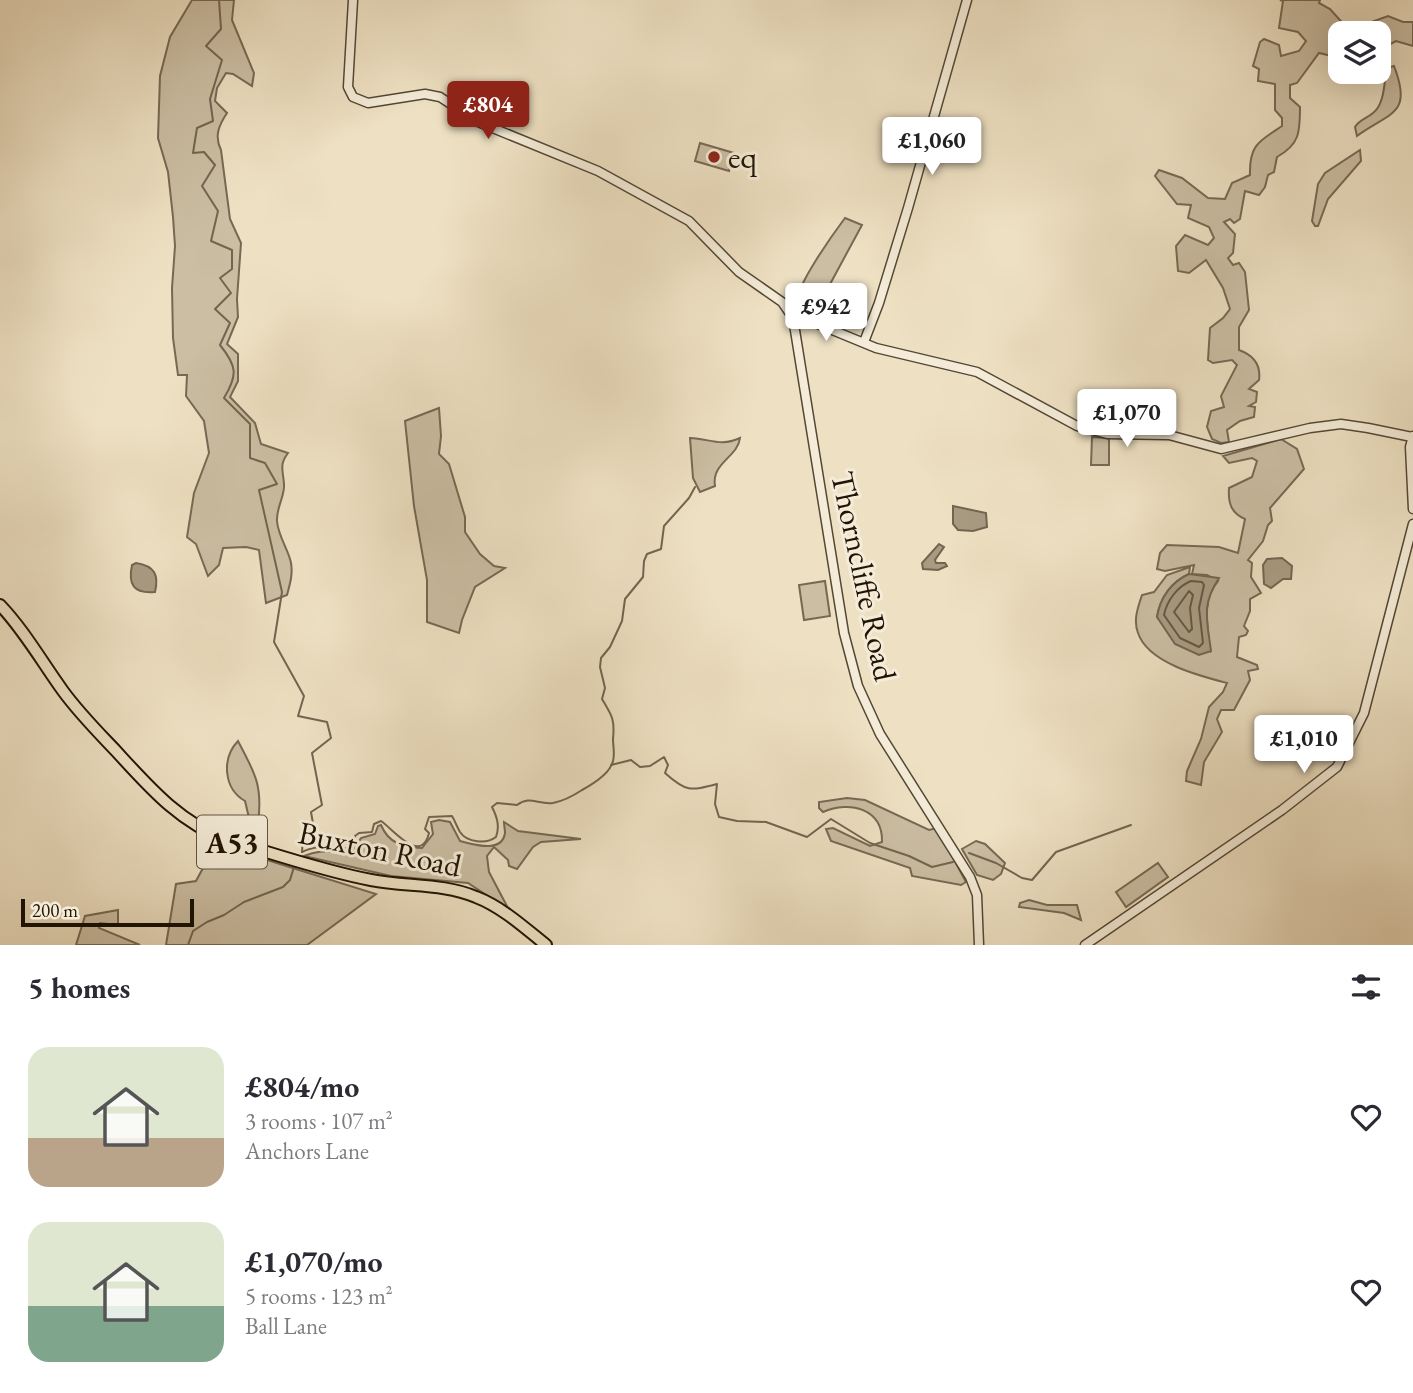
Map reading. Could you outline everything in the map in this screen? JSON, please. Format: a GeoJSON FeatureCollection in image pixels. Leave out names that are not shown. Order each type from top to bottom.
{"type":"FeatureCollection","features":[{"type":"Feature","properties":{"kind":"highway","name":"Buxton Road"},"geometry":{"type":"LineString","coordinates":[[0,605],[88,722],[159,799],[189,822],[227,840],[337,872],[371,880],[431,886],[468,894],[500,910],[546,945]]}},
{"type":"Feature","properties":{"kind":"street"},"geometry":{"type":"LineString","coordinates":[[353,0],[348,87],[356,100],[374,103],[425,94],[440,97],[478,122],[589,167],[689,221],[727,262],[782,302],[793,318],[808,320],[892,352],[977,372],[1077,426],[1107,434],[1168,435],[1221,449],[1310,428],[1341,425],[1412,437],[1410,447],[1413,509]]}},
{"type":"Feature","properties":{"kind":"street"},"geometry":{"type":"LineString","coordinates":[[863,342],[879,303],[908,208],[967,0]]}},
{"type":"Feature","properties":{"kind":"street","name":"Thorncliffe Road"},"geometry":{"type":"LineString","coordinates":[[793,318],[843,625],[858,686],[880,734],[970,877],[977,895],[979,945]]}},
{"type":"Feature","properties":{"kind":"street"},"geometry":{"type":"LineString","coordinates":[[1085,945],[1282,810],[1338,767],[1364,713],[1413,524]]}},
{"type":"Feature","properties":{"kind":"shaded area"},"geometry":{"type":"Polygon","coordinates":[[[192,0],[234,0],[232,20],[254,73],[252,86],[233,74],[226,73],[217,88],[215,101],[227,113],[220,126],[218,140],[230,219],[241,243],[238,317],[227,344],[238,354],[238,381],[230,397],[255,423],[261,444],[288,453],[283,464],[284,489],[277,521],[291,563],[291,579],[287,595],[266,603],[259,550],[246,547],[223,548],[219,565],[208,576],[196,544],[187,537],[194,493],[209,453],[204,421],[186,396],[187,375],[178,375],[173,338],[173,217],[168,172],[158,138],[160,76],[170,37],[192,0]]]}},
{"type":"Feature","properties":{"kind":"shaded area"},"geometry":{"type":"Polygon","coordinates":[[[1280,0],[1320,0],[1319,3],[1330,9],[1341,21],[1328,21],[1328,55],[1319,53],[1297,83],[1290,85],[1290,98],[1300,107],[1300,124],[1294,142],[1277,157],[1274,172],[1268,175],[1265,187],[1259,195],[1245,191],[1240,219],[1234,223],[1230,219],[1224,222],[1235,234],[1233,253],[1228,258],[1233,265],[1239,263],[1245,272],[1249,310],[1239,327],[1239,350],[1255,361],[1259,380],[1249,389],[1257,392],[1256,402],[1249,406],[1255,407],[1254,417],[1240,421],[1227,430],[1229,442],[1221,443],[1212,439],[1207,427],[1211,411],[1224,407],[1221,396],[1237,365],[1232,360],[1213,363],[1208,360],[1210,328],[1230,309],[1223,288],[1206,260],[1189,273],[1178,271],[1176,246],[1185,235],[1208,245],[1214,238],[1209,227],[1188,218],[1191,205],[1177,204],[1155,176],[1159,170],[1182,178],[1208,198],[1225,199],[1232,183],[1250,175],[1251,156],[1257,145],[1282,126],[1282,118],[1275,110],[1275,84],[1258,81],[1259,69],[1253,66],[1260,42],[1264,39],[1279,45],[1281,56],[1299,51],[1306,41],[1298,32],[1279,28],[1283,1],[1280,0]]]}},
{"type":"Feature","properties":{"kind":"shaded area"},"geometry":{"type":"Polygon","coordinates":[[[1388,16],[1403,22],[1413,22],[1413,46],[1396,41],[1391,44],[1391,21],[1374,21],[1388,16]]]}},
{"type":"Feature","properties":{"kind":"shaded area"},"geometry":{"type":"Polygon","coordinates":[[[1394,66],[1399,82],[1399,103],[1388,116],[1357,136],[1355,127],[1377,109],[1384,84],[1391,84],[1391,67],[1394,66]]]}},
{"type":"Feature","properties":{"kind":"shaded area","name":"eq"},"geometry":{"type":"Polygon","coordinates":[[[700,143],[734,153],[729,171],[695,161],[700,143]]]}},
{"type":"Feature","properties":{"kind":"shaded area"},"geometry":{"type":"Polygon","coordinates":[[[1360,150],[1361,161],[1328,199],[1318,226],[1315,226],[1312,221],[1318,184],[1325,173],[1360,150]]]}},
{"type":"Feature","properties":{"kind":"shaded area"},"geometry":{"type":"Polygon","coordinates":[[[845,218],[862,225],[815,312],[796,305],[808,274],[845,218]]]}},
{"type":"Feature","properties":{"kind":"shaded area"},"geometry":{"type":"Polygon","coordinates":[[[439,408],[439,454],[449,464],[465,517],[465,532],[480,554],[494,566],[505,568],[475,587],[459,633],[427,622],[427,580],[414,506],[405,421],[439,408]]]}},
{"type":"Feature","properties":{"kind":"shaded area"},"geometry":{"type":"Polygon","coordinates":[[[1092,437],[1109,438],[1109,465],[1091,465],[1092,437]]]}},
{"type":"Feature","properties":{"kind":"shaded area"},"geometry":{"type":"Polygon","coordinates":[[[690,438],[721,442],[740,438],[735,450],[717,471],[715,486],[700,492],[693,478],[690,438]]]}},
{"type":"Feature","properties":{"kind":"shaded area"},"geometry":{"type":"Polygon","coordinates":[[[1281,439],[1297,449],[1304,469],[1270,508],[1272,521],[1263,541],[1248,560],[1252,563],[1251,577],[1261,593],[1250,599],[1250,611],[1244,626],[1248,631],[1246,635],[1239,637],[1237,657],[1257,665],[1258,669],[1248,671],[1250,680],[1234,710],[1221,710],[1217,719],[1222,732],[1204,762],[1201,785],[1186,781],[1187,771],[1201,739],[1209,707],[1223,692],[1227,683],[1176,667],[1152,652],[1138,633],[1138,609],[1142,595],[1154,592],[1167,575],[1190,567],[1189,574],[1167,591],[1157,617],[1210,651],[1207,605],[1218,581],[1207,575],[1192,574],[1194,565],[1165,571],[1157,569],[1160,553],[1167,545],[1219,547],[1238,553],[1245,519],[1231,507],[1229,488],[1252,477],[1257,461],[1252,458],[1229,463],[1223,456],[1281,439]]]}},
{"type":"Feature","properties":{"kind":"shaded area"},"geometry":{"type":"Polygon","coordinates":[[[825,581],[830,616],[804,620],[799,585],[825,581]]]}},
{"type":"Feature","properties":{"kind":"shaded area"},"geometry":{"type":"Polygon","coordinates":[[[238,741],[256,780],[259,799],[258,823],[250,822],[245,801],[233,789],[227,773],[229,756],[238,741]]]}},
{"type":"Feature","properties":{"kind":"shaded area"},"geometry":{"type":"Polygon","coordinates":[[[847,798],[865,800],[929,830],[937,828],[966,882],[961,885],[912,876],[910,868],[831,841],[826,829],[833,828],[870,846],[882,842],[877,822],[863,810],[844,807],[823,812],[819,808],[819,802],[847,798]]]}},
{"type":"Feature","properties":{"kind":"shaded area"},"geometry":{"type":"Polygon","coordinates":[[[431,822],[450,822],[460,841],[486,846],[499,844],[503,839],[504,822],[518,831],[581,839],[541,842],[533,847],[517,869],[509,866],[508,860],[494,847],[487,856],[489,872],[509,910],[468,883],[391,876],[304,856],[318,852],[353,851],[361,838],[375,834],[381,825],[397,843],[422,848],[433,834],[431,822]]]}},
{"type":"Feature","properties":{"kind":"shaded area"},"geometry":{"type":"Polygon","coordinates":[[[976,841],[985,844],[1005,863],[1001,874],[993,880],[977,875],[962,849],[976,841]]]}},
{"type":"Feature","properties":{"kind":"shaded area"},"geometry":{"type":"Polygon","coordinates":[[[216,844],[376,894],[307,945],[166,945],[176,884],[196,881],[216,844]]]}},
{"type":"Feature","properties":{"kind":"shaded area"},"geometry":{"type":"Polygon","coordinates":[[[1158,863],[1168,877],[1126,907],[1116,892],[1158,863]]]}},
{"type":"Feature","properties":{"kind":"shaded area"},"geometry":{"type":"Polygon","coordinates":[[[1029,900],[1047,905],[1077,905],[1081,920],[1064,913],[1019,907],[1020,903],[1029,900]]]}},
{"type":"Feature","properties":{"kind":"shaded area"},"geometry":{"type":"Polygon","coordinates":[[[118,910],[118,925],[100,923],[99,928],[140,945],[76,945],[85,916],[118,910]]]}},
{"type":"Feature","properties":{"kind":"water"},"geometry":{"type":"Polygon","coordinates":[[[953,506],[986,513],[987,527],[973,531],[958,530],[953,524],[953,506]]]}},
{"type":"Feature","properties":{"kind":"water"},"geometry":{"type":"Polygon","coordinates":[[[939,544],[944,547],[935,560],[936,563],[945,563],[947,566],[938,570],[923,569],[922,563],[939,544]]]}},
{"type":"Feature","properties":{"kind":"water"},"geometry":{"type":"Polygon","coordinates":[[[1282,558],[1292,566],[1291,579],[1283,579],[1271,588],[1264,584],[1263,565],[1267,559],[1282,558]]]}},
{"type":"Feature","properties":{"kind":"water"},"geometry":{"type":"Polygon","coordinates":[[[136,563],[148,566],[154,572],[155,592],[142,591],[134,586],[131,572],[132,565],[136,563]]]}},
{"type":"Feature","properties":{"kind":"water"},"geometry":{"type":"Polygon","coordinates":[[[1189,574],[1219,578],[1208,605],[1211,651],[1199,655],[1175,644],[1157,617],[1167,591],[1189,574]]]}},
{"type":"Feature","properties":{"kind":"waterway"},"geometry":{"type":"LineString","coordinates":[[219,0],[221,29],[206,46],[222,60],[210,99],[213,121],[197,128],[193,153],[204,152],[215,165],[202,186],[218,211],[211,241],[232,250],[232,269],[220,278],[231,293],[215,309],[230,323],[220,345],[230,359],[234,371],[232,383],[224,398],[250,424],[250,458],[265,463],[277,484],[259,490],[282,592],[274,642],[304,696],[298,716],[327,722],[331,738],[312,753],[322,805],[311,812],[314,829],[303,838],[302,852]]}},
{"type":"Feature","properties":{"kind":"waterway"},"geometry":{"type":"LineString","coordinates":[[302,852],[318,847],[340,849],[353,846],[355,836],[372,832],[374,824],[381,821],[406,842],[420,846],[429,833],[425,829],[429,817],[452,816],[463,836],[472,840],[488,841],[496,837],[497,833],[492,807],[497,803],[517,805],[530,800],[557,802],[596,782],[605,774],[614,758],[614,727],[602,699],[605,688],[600,667],[601,658],[610,647],[622,621],[625,599],[643,577],[647,554],[661,549],[664,526],[689,498],[695,487]]}},
{"type":"Feature","properties":{"kind":"waterway"},"geometry":{"type":"LineString","coordinates":[[611,765],[631,760],[640,767],[650,766],[664,757],[668,765],[665,773],[678,784],[694,789],[717,784],[715,804],[719,817],[766,822],[807,837],[831,819],[870,843],[932,867],[953,862]]}},
{"type":"Feature","properties":{"kind":"waterway"},"geometry":{"type":"LineString","coordinates":[[969,853],[996,863],[1022,878],[1032,880],[1056,852],[1131,825]]}},
{"type":"Feature","properties":{"kind":"waterway"},"geometry":{"type":"LineString","coordinates":[[188,945],[193,931],[207,922],[244,902],[283,887],[290,880],[294,867]]}},
{"type":"Feature","properties":{"kind":"place","name":"eq"},"geometry":{"type":"Point","coordinates":[714,157]}}]}
